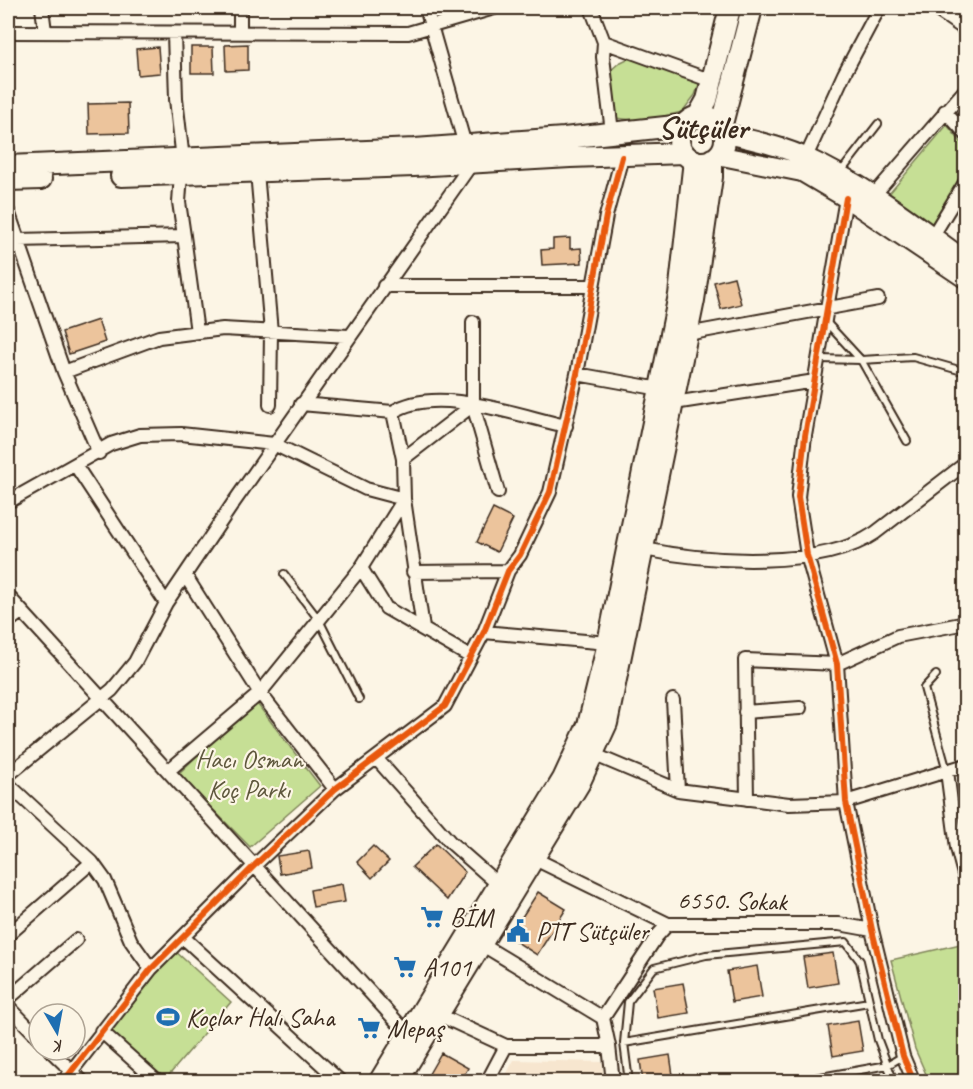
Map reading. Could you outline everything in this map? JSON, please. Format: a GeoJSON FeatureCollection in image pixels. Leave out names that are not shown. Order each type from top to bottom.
{"type":"FeatureCollection","features":[{"type":"Feature","properties":{"kind":"main road"},"geometry":{"type":"LineString","coordinates":[[379,1082],[499,885],[578,750],[588,725],[667,396],[687,334],[712,177],[702,157],[679,142],[712,81],[730,8]]}},
{"type":"Feature","properties":{"kind":"main road"},"geometry":{"type":"LineString","coordinates":[[702,157],[723,145],[722,130],[752,8]]}},
{"type":"Feature","properties":{"kind":"main road"},"geometry":{"type":"LineString","coordinates":[[8,166],[182,167],[258,172],[469,154],[709,117],[722,130],[806,157],[839,174],[874,195],[966,261]]}},
{"type":"Feature","properties":{"kind":"main road"},"geometry":{"type":"LineString","coordinates":[[8,180],[182,167],[469,154],[702,157],[802,172],[846,198],[966,279]]}},
{"type":"Feature","properties":{"kind":"main road"},"geometry":{"type":"LineString","coordinates":[[397,1082],[437,1014],[536,859],[595,755],[616,688],[644,549],[667,396],[679,295],[702,157]]}},
{"type":"Feature","properties":{"kind":"street"},"geometry":{"type":"LineString","coordinates":[[42,8],[45,31]]}},
{"type":"Feature","properties":{"kind":"street"},"geometry":{"type":"LineString","coordinates":[[240,8],[240,32]]}},
{"type":"Feature","properties":{"kind":"street"},"geometry":{"type":"LineString","coordinates":[[8,775],[101,699],[135,663],[166,603],[384,285],[469,154],[426,8]]}},
{"type":"Feature","properties":{"kind":"street"},"geometry":{"type":"LineString","coordinates":[[8,32],[408,33],[494,8]]}},
{"type":"Feature","properties":{"kind":"street"},"geometry":{"type":"LineString","coordinates":[[591,8],[604,42],[603,57],[612,132]]}},
{"type":"Feature","properties":{"kind":"street"},"geometry":{"type":"LineString","coordinates":[[806,157],[844,74],[879,8]]}},
{"type":"Feature","properties":{"kind":"street"},"geometry":{"type":"LineString","coordinates":[[934,8],[966,30]]}},
{"type":"Feature","properties":{"kind":"street"},"geometry":{"type":"LineString","coordinates":[[174,33],[176,99],[182,167],[179,202],[197,332]]}},
{"type":"Feature","properties":{"kind":"street"},"geometry":{"type":"LineString","coordinates":[[604,42],[712,81]]}},
{"type":"Feature","properties":{"kind":"street"},"geometry":{"type":"LineString","coordinates":[[874,195],[966,89]]}},
{"type":"Feature","properties":{"kind":"street"},"geometry":{"type":"LineString","coordinates":[[945,111],[966,134]]}},
{"type":"Feature","properties":{"kind":"street"},"geometry":{"type":"LineString","coordinates":[[63,1082],[70,1070],[151,969],[255,865],[335,789],[445,706],[484,632],[508,571],[520,555],[550,492],[577,374],[606,216],[622,157]]}},
{"type":"Feature","properties":{"kind":"street"},"geometry":{"type":"LineString","coordinates":[[258,172],[271,332],[270,405]]}},
{"type":"Feature","properties":{"kind":"street"},"geometry":{"type":"LineString","coordinates":[[932,237],[966,181]]}},
{"type":"Feature","properties":{"kind":"street"},"geometry":{"type":"LineString","coordinates":[[846,198],[805,436],[798,497],[807,555],[837,664],[846,802],[872,930],[903,1056],[914,1082]]}},
{"type":"Feature","properties":{"kind":"street"},"geometry":{"type":"LineString","coordinates":[[8,211],[13,242],[64,372],[99,453]]}},
{"type":"Feature","properties":{"kind":"street"},"geometry":{"type":"LineString","coordinates":[[13,242],[184,237]]}},
{"type":"Feature","properties":{"kind":"street"},"geometry":{"type":"LineString","coordinates":[[384,285],[593,286]]}},
{"type":"Feature","properties":{"kind":"street"},"geometry":{"type":"LineString","coordinates":[[687,334],[826,315],[878,299]]}},
{"type":"Feature","properties":{"kind":"street"},"geometry":{"type":"LineString","coordinates":[[473,322],[474,405],[498,492]]}},
{"type":"Feature","properties":{"kind":"street"},"geometry":{"type":"LineString","coordinates":[[64,372],[159,337],[197,332],[223,329],[349,336]]}},
{"type":"Feature","properties":{"kind":"street"},"geometry":{"type":"LineString","coordinates":[[577,374],[667,396],[815,381]]}},
{"type":"Feature","properties":{"kind":"street"},"geometry":{"type":"LineString","coordinates":[[301,404],[393,412],[404,405],[433,400],[474,405],[566,426]]}},
{"type":"Feature","properties":{"kind":"street"},"geometry":{"type":"LineString","coordinates":[[403,459],[474,405]]}},
{"type":"Feature","properties":{"kind":"street"},"geometry":{"type":"LineString","coordinates":[[393,412],[403,459],[404,499],[423,628]]}},
{"type":"Feature","properties":{"kind":"street"},"geometry":{"type":"LineString","coordinates":[[8,502],[130,437],[148,435],[212,436],[245,443],[274,444],[366,489],[404,499]]}},
{"type":"Feature","properties":{"kind":"street"},"geometry":{"type":"LineString","coordinates":[[644,549],[697,558],[730,559],[807,555],[844,549],[861,543],[966,462]]}},
{"type":"Feature","properties":{"kind":"street"},"geometry":{"type":"LineString","coordinates":[[76,466],[166,603]]}},
{"type":"Feature","properties":{"kind":"street"},"geometry":{"type":"LineString","coordinates":[[168,771],[260,693],[360,568],[404,499]]}},
{"type":"Feature","properties":{"kind":"street"},"geometry":{"type":"LineString","coordinates":[[360,568],[386,608],[471,657]]}},
{"type":"Feature","properties":{"kind":"street"},"geometry":{"type":"LineString","coordinates":[[413,572],[508,571]]}},
{"type":"Feature","properties":{"kind":"street"},"geometry":{"type":"LineString","coordinates":[[185,575],[260,693],[335,789]]}},
{"type":"Feature","properties":{"kind":"street"},"geometry":{"type":"LineString","coordinates":[[8,596],[408,1034]]}},
{"type":"Feature","properties":{"kind":"street"},"geometry":{"type":"LineString","coordinates":[[8,622],[21,612]]}},
{"type":"Feature","properties":{"kind":"street"},"geometry":{"type":"LineString","coordinates":[[747,799],[745,660],[837,664],[898,636],[966,623]]}},
{"type":"Feature","properties":{"kind":"street"},"geometry":{"type":"LineString","coordinates":[[484,632],[608,643]]}},
{"type":"Feature","properties":{"kind":"street"},"geometry":{"type":"LineString","coordinates":[[673,700],[678,790]]}},
{"type":"Feature","properties":{"kind":"street"},"geometry":{"type":"LineString","coordinates":[[745,712],[800,708]]}},
{"type":"Feature","properties":{"kind":"street"},"geometry":{"type":"LineString","coordinates":[[595,755],[678,790],[789,804],[846,802],[966,765]]}},
{"type":"Feature","properties":{"kind":"street"},"geometry":{"type":"LineString","coordinates":[[376,758],[450,842],[499,885]]}},
{"type":"Feature","properties":{"kind":"street"},"geometry":{"type":"LineString","coordinates":[[947,771],[957,848],[966,882]]}},
{"type":"Feature","properties":{"kind":"street"},"geometry":{"type":"LineString","coordinates":[[8,784],[92,862],[105,880],[130,941],[151,969]]}},
{"type":"Feature","properties":{"kind":"street","name":"6550. Sokak"},"geometry":{"type":"LineString","coordinates":[[536,859],[668,924],[839,924],[872,930]]}},
{"type":"Feature","properties":{"kind":"street"},"geometry":{"type":"LineString","coordinates":[[8,935],[92,862]]}},
{"type":"Feature","properties":{"kind":"street"},"geometry":{"type":"LineString","coordinates":[[613,1082],[603,1018],[644,955],[668,924]]}},
{"type":"Feature","properties":{"kind":"street"},"geometry":{"type":"LineString","coordinates":[[183,937],[341,1082]]}},
{"type":"Feature","properties":{"kind":"street"},"geometry":{"type":"LineString","coordinates":[[8,999],[76,940]]}},
{"type":"Feature","properties":{"kind":"street"},"geometry":{"type":"LineString","coordinates":[[481,944],[603,1018]]}},
{"type":"Feature","properties":{"kind":"street"},"geometry":{"type":"LineString","coordinates":[[8,1006],[27,1026]]}},
{"type":"Feature","properties":{"kind":"street"},"geometry":{"type":"LineString","coordinates":[[437,1014],[506,1046],[609,1046]]}},
{"type":"Feature","properties":{"kind":"street"},"geometry":{"type":"LineString","coordinates":[[101,1031],[158,1082]]}},
{"type":"Feature","properties":{"kind":"street"},"geometry":{"type":"LineString","coordinates":[[488,1082],[506,1046]]}},
{"type":"Feature","properties":{"kind":"street"},"geometry":{"type":"LineString","coordinates":[[62,1062],[83,1082]]}},
{"type":"Feature","properties":{"kind":"lane"},"geometry":{"type":"LineString","coordinates":[[839,174],[878,124]]}},
{"type":"Feature","properties":{"kind":"lane"},"geometry":{"type":"LineString","coordinates":[[826,315],[861,360],[907,441]]}},
{"type":"Feature","properties":{"kind":"lane"},"geometry":{"type":"LineString","coordinates":[[819,359],[861,360],[913,357],[966,372]]}},
{"type":"Feature","properties":{"kind":"lane"},"geometry":{"type":"LineString","coordinates":[[284,574],[319,620],[359,699]]}},
{"type":"Feature","properties":{"kind":"lane"},"geometry":{"type":"LineString","coordinates":[[936,675],[924,688],[947,771]]}},
{"type":"Feature","properties":{"kind":"lane"},"geometry":{"type":"LineString","coordinates":[[629,1082],[624,1043],[628,1002],[654,968],[706,955],[846,942],[860,961],[868,1002],[894,1082]]}},
{"type":"Feature","properties":{"kind":"lane"},"geometry":{"type":"LineString","coordinates":[[624,1043],[868,1002]]}},
{"type":"Feature","properties":{"kind":"lane"},"geometry":{"type":"LineString","coordinates":[[793,1082],[888,1065],[903,1056]]}},
{"type":"Feature","properties":{"kind":"shaded area"},"geometry":{"type":"Polygon","coordinates":[[[514,1060],[602,1062],[604,1081],[502,1082],[514,1060]]]}},
{"type":"Feature","properties":{"kind":"green space"},"geometry":{"type":"Polygon","coordinates":[[[633,56],[700,82],[695,95],[682,112],[643,121],[614,118],[609,72],[619,63],[633,56]]]}},
{"type":"Feature","properties":{"kind":"green space"},"geometry":{"type":"Polygon","coordinates":[[[947,125],[965,147],[965,175],[931,225],[888,195],[947,125]]]}},
{"type":"Feature","properties":{"kind":"green space","name":"Hacı Osman Koç Parkı"},"geometry":{"type":"Polygon","coordinates":[[[255,701],[320,786],[250,847],[178,774],[255,701]]]}},
{"type":"Feature","properties":{"kind":"green space"},"geometry":{"type":"Polygon","coordinates":[[[965,943],[965,1081],[929,1081],[915,1049],[891,960],[965,943]]]}},
{"type":"Feature","properties":{"kind":"green space","name":"Koçlar Halı Saha"},"geometry":{"type":"Polygon","coordinates":[[[174,950],[231,1002],[164,1081],[104,1031],[174,950]]]}},
{"type":"Feature","properties":{"kind":"building"},"geometry":{"type":"Polygon","coordinates":[[[248,44],[248,70],[226,71],[225,45],[248,44]]]}},
{"type":"Feature","properties":{"kind":"building"},"geometry":{"type":"Polygon","coordinates":[[[158,47],[160,73],[138,75],[136,49],[158,47]]]}},
{"type":"Feature","properties":{"kind":"building"},"geometry":{"type":"Polygon","coordinates":[[[191,47],[213,47],[214,73],[191,73],[191,47]]]}},
{"type":"Feature","properties":{"kind":"building"},"geometry":{"type":"Polygon","coordinates":[[[128,103],[129,133],[89,134],[88,104],[128,103]]]}},
{"type":"Feature","properties":{"kind":"building"},"geometry":{"type":"Polygon","coordinates":[[[570,238],[570,249],[581,248],[582,263],[542,265],[541,250],[553,249],[553,239],[570,238]]]}},
{"type":"Feature","properties":{"kind":"building"},"geometry":{"type":"Polygon","coordinates":[[[734,277],[741,304],[721,309],[714,282],[734,277]]]}},
{"type":"Feature","properties":{"kind":"building"},"geometry":{"type":"Polygon","coordinates":[[[98,320],[105,342],[69,354],[62,332],[98,320]]]}},
{"type":"Feature","properties":{"kind":"building"},"geometry":{"type":"Polygon","coordinates":[[[493,509],[513,519],[497,552],[477,542],[493,509]]]}},
{"type":"Feature","properties":{"kind":"building"},"geometry":{"type":"Polygon","coordinates":[[[436,844],[465,872],[447,900],[412,867],[436,844]]]}},
{"type":"Feature","properties":{"kind":"building"},"geometry":{"type":"Polygon","coordinates":[[[373,846],[389,861],[372,878],[357,862],[373,846]]]}},
{"type":"Feature","properties":{"kind":"building"},"geometry":{"type":"Polygon","coordinates":[[[309,851],[312,868],[280,874],[277,856],[309,851]]]}},
{"type":"Feature","properties":{"kind":"building"},"geometry":{"type":"Polygon","coordinates":[[[342,884],[345,902],[313,907],[310,890],[342,884]]]}},
{"type":"Feature","properties":{"kind":"building"},"geometry":{"type":"Polygon","coordinates":[[[538,892],[566,909],[537,955],[509,937],[538,892]]]}},
{"type":"Feature","properties":{"kind":"building"},"geometry":{"type":"Polygon","coordinates":[[[833,953],[838,983],[808,988],[803,957],[833,953]]]}},
{"type":"Feature","properties":{"kind":"building"},"geometry":{"type":"Polygon","coordinates":[[[757,966],[762,997],[732,1002],[727,971],[757,966]]]}},
{"type":"Feature","properties":{"kind":"building"},"geometry":{"type":"Polygon","coordinates":[[[683,983],[689,1013],[658,1018],[653,988],[683,983]]]}},
{"type":"Feature","properties":{"kind":"building"},"geometry":{"type":"Polygon","coordinates":[[[858,1021],[863,1051],[833,1056],[828,1026],[858,1021]]]}},
{"type":"Feature","properties":{"kind":"building"},"geometry":{"type":"Polygon","coordinates":[[[441,1053],[468,1068],[460,1082],[426,1079],[441,1053]]]}},
{"type":"Feature","properties":{"kind":"building"},"geometry":{"type":"Polygon","coordinates":[[[670,1055],[674,1082],[643,1082],[640,1060],[670,1055]]]}},
{"type":"Feature","properties":{"kind":"cycle path"},"geometry":{"type":"LineString","coordinates":[[63,1082],[151,969],[255,865],[335,789],[445,706],[484,632],[508,571],[520,555],[550,492],[577,374],[606,216],[622,157]]}},
{"type":"Feature","properties":{"kind":"cycle path"},"geometry":{"type":"LineString","coordinates":[[846,198],[805,436],[798,497],[807,555],[837,664],[846,802],[872,930],[903,1056],[914,1082]]}},
{"type":"Feature","properties":{"kind":"place","name":"BİM"},"geometry":{"type":"Point","coordinates":[432,917]}},
{"type":"Feature","properties":{"kind":"place","name":"PTT Sütçüler"},"geometry":{"type":"Point","coordinates":[518,931]}},
{"type":"Feature","properties":{"kind":"place","name":"A101"},"geometry":{"type":"Point","coordinates":[405,967]}},
{"type":"Feature","properties":{"kind":"place","name":"Koçlar Halı Saha"},"geometry":{"type":"Point","coordinates":[168,1017]}},
{"type":"Feature","properties":{"kind":"place","name":"Mepaş"},"geometry":{"type":"Point","coordinates":[369,1028]}},
{"type":"Feature","properties":{"kind":"district","name":"Sütçüler"},"geometry":{"type":"Point","coordinates":[703,127]}}]}
